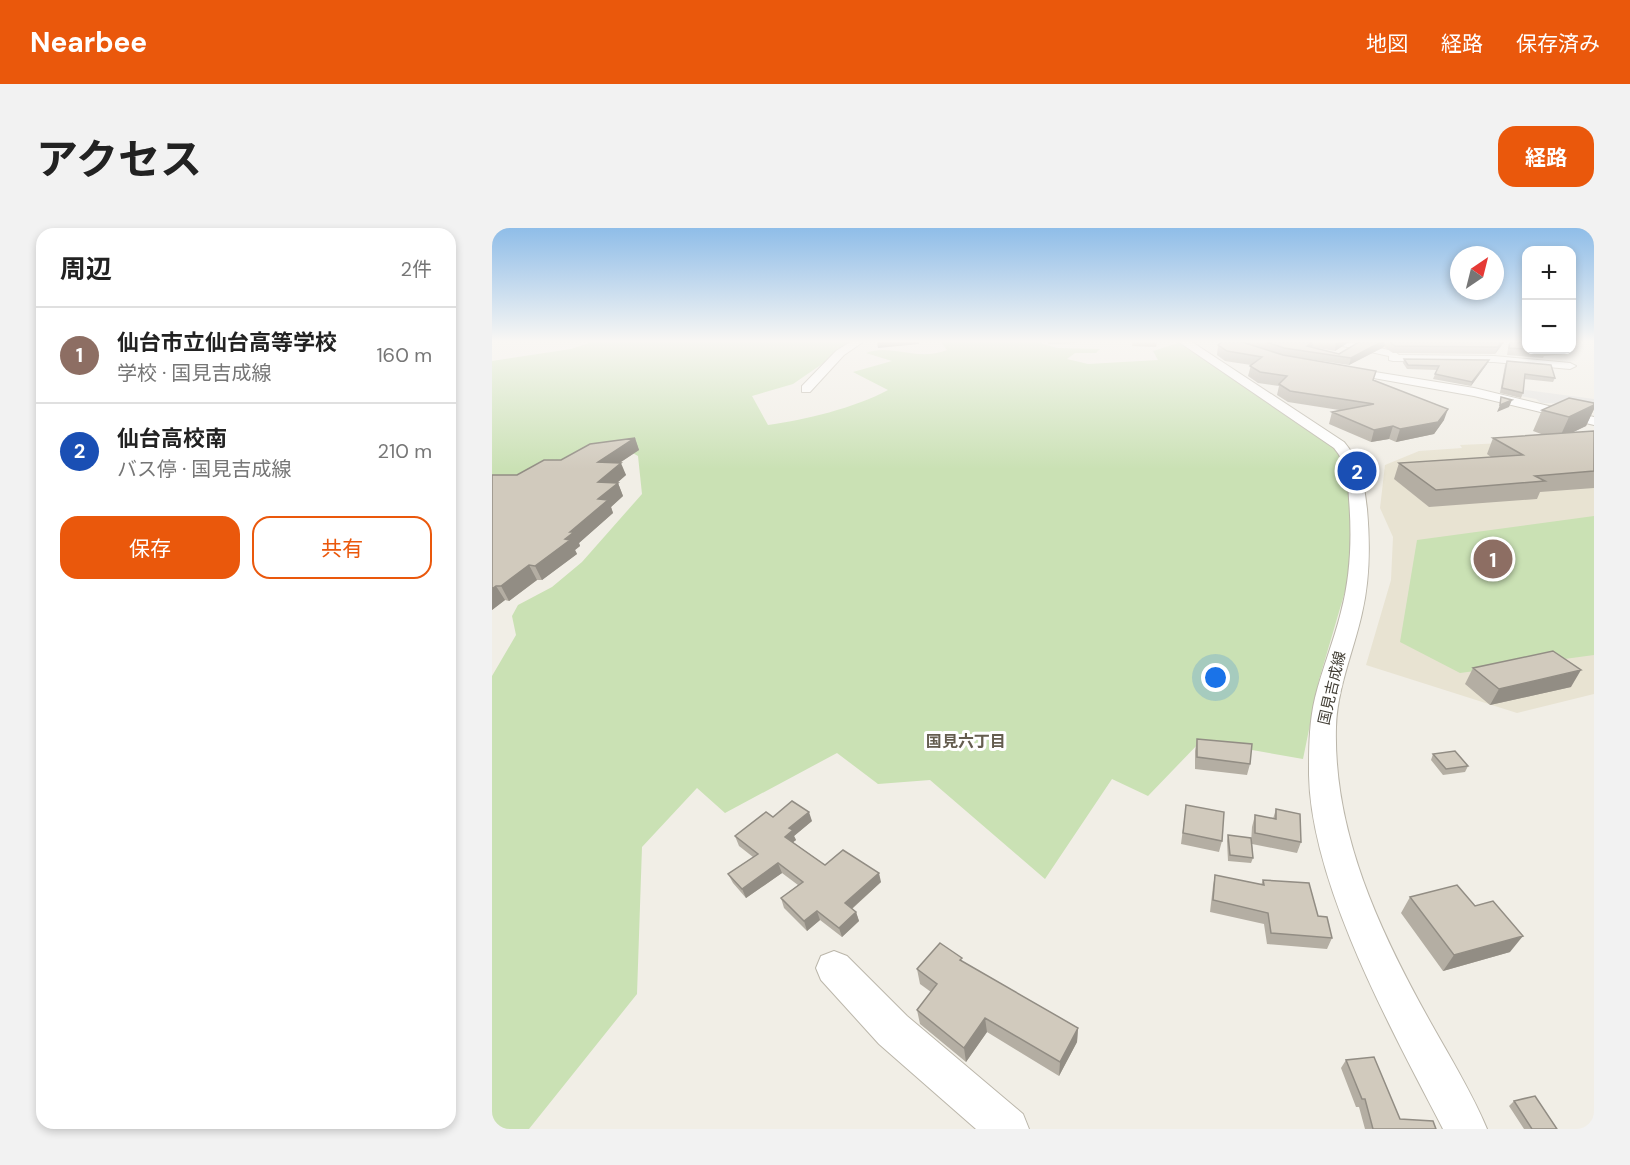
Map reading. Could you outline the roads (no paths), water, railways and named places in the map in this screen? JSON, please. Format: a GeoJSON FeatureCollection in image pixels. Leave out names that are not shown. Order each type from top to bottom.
{"type":"FeatureCollection","features":[{"type":"Feature","properties":{"kind":"street"},"geometry":{"type":"LineString","coordinates":[[806,389],[811,384]]}},
{"type":"Feature","properties":{"kind":"street","name":"国見吉成線"},"geometry":{"type":"LineString","coordinates":[[1247,384],[1339,445],[1351,458],[1360,531],[1359,573],[1352,611],[1330,687],[1324,717],[1323,788],[1339,862],[1393,991],[1466,1129]]}},
{"type":"Feature","properties":{"kind":"street"},"geometry":{"type":"LineString","coordinates":[[1437,384],[1594,421]]}},
{"type":"Feature","properties":{"kind":"street"},"geometry":{"type":"LineString","coordinates":[[1565,414],[1594,407]]}},
{"type":"Feature","properties":{"kind":"street"},"geometry":{"type":"LineString","coordinates":[[834,968],[893,1030],[1008,1129]]}},
{"type":"Feature","properties":{"kind":"place","name":"仙台高校南"},"geometry":{"type":"Point","coordinates":[1357,471]}},
{"type":"Feature","properties":{"kind":"place","name":"仙台市立仙台高等学校"},"geometry":{"type":"Point","coordinates":[1493,559]}},
{"type":"Feature","properties":{"kind":"district","name":"国見六丁目"},"geometry":{"type":"Point","coordinates":[966,741]}}]}
